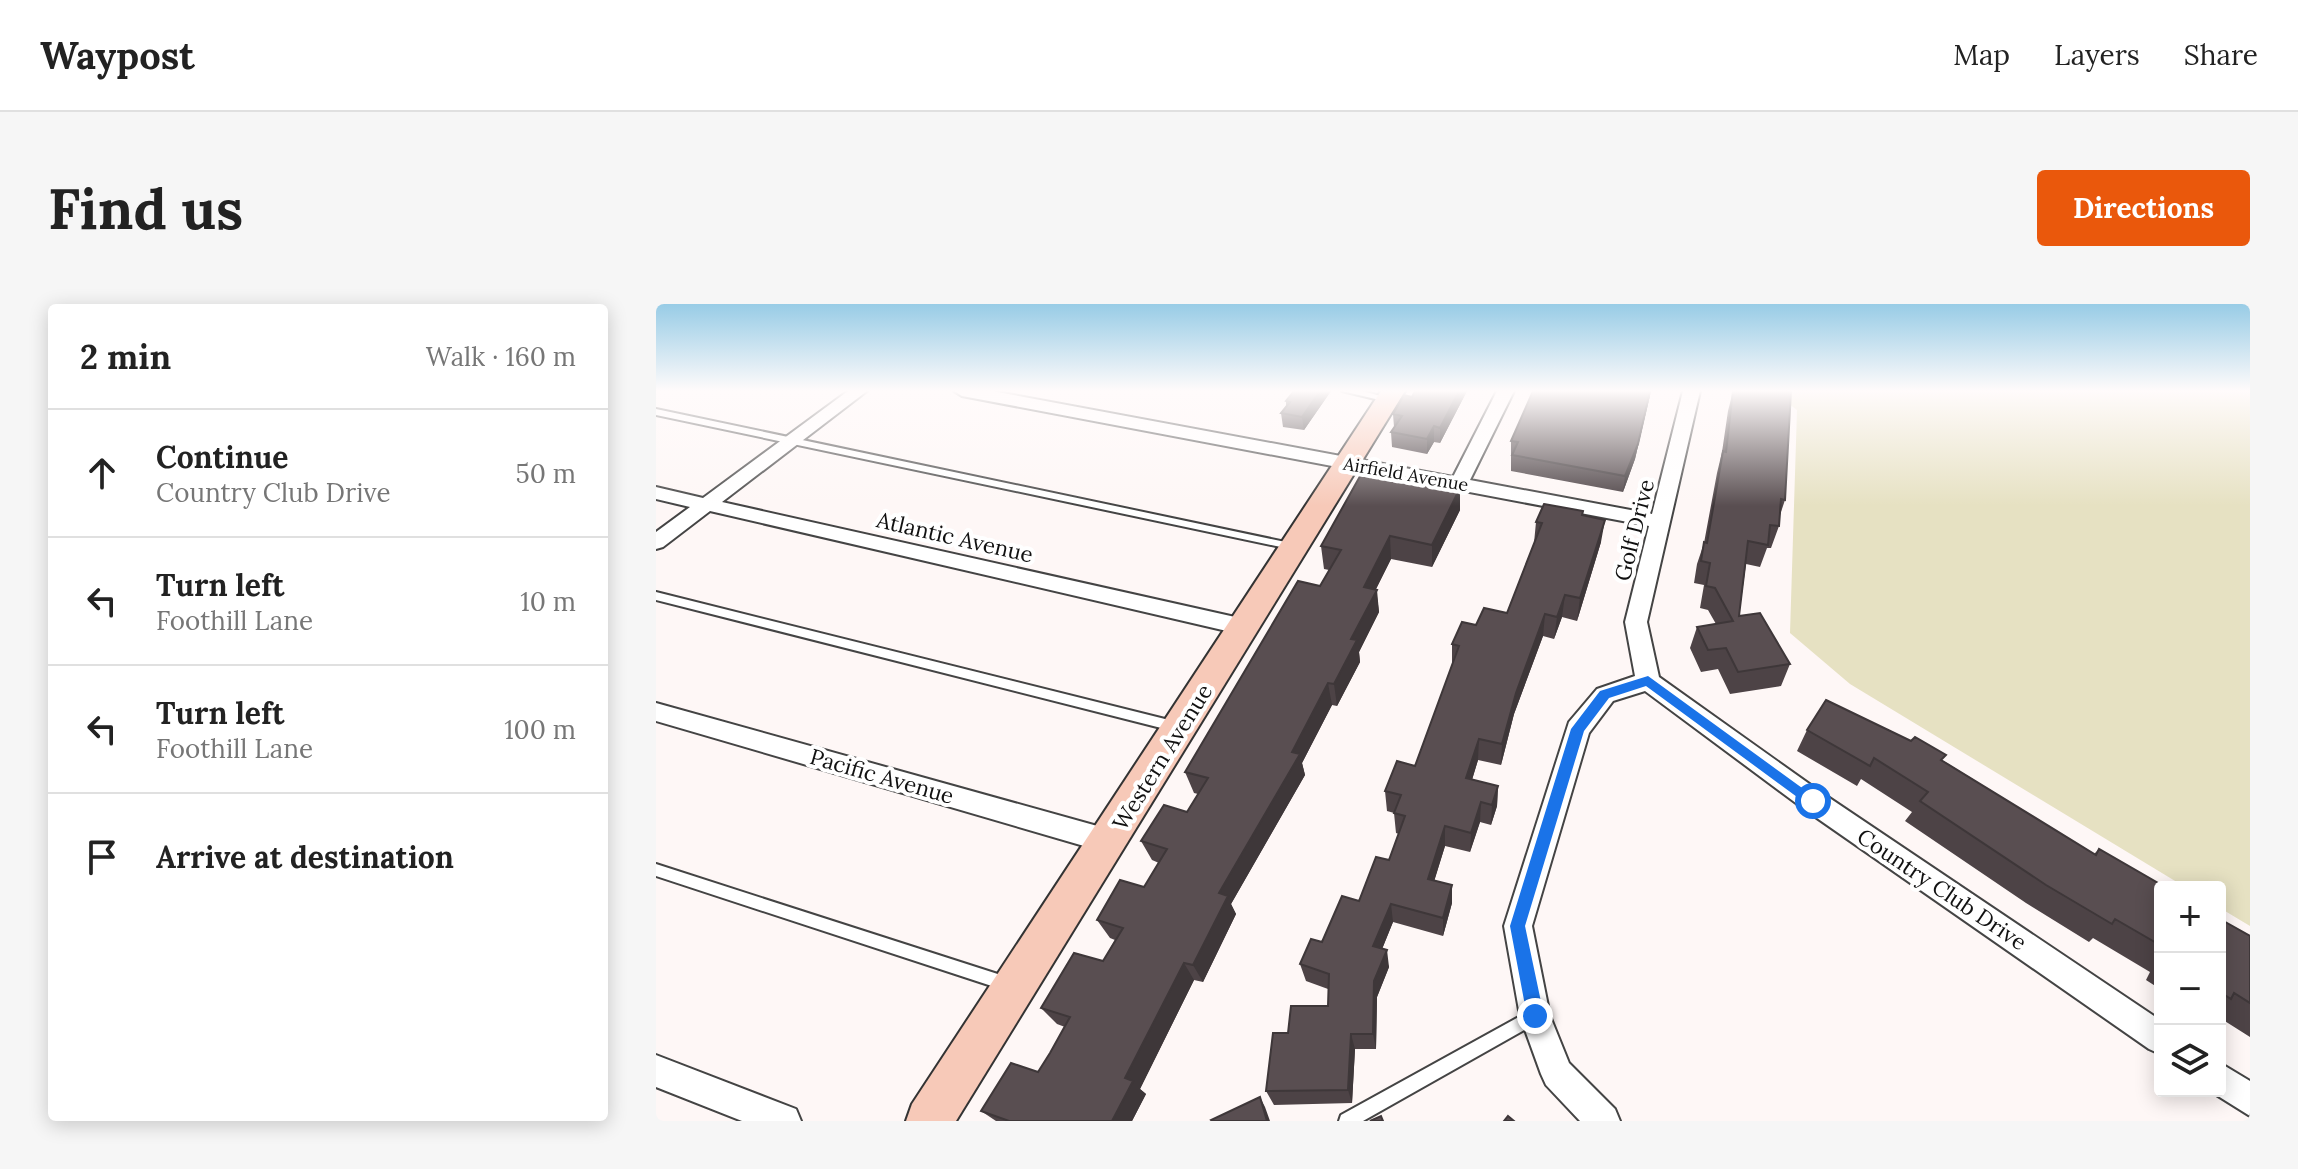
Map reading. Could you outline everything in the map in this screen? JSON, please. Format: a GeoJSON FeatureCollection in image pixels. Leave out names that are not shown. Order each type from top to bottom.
{"type":"FeatureCollection","features":[{"type":"Feature","properties":{"kind":"street"},"geometry":{"type":"LineString","coordinates":[[656,542],[808,429]]}},
{"type":"Feature","properties":{"kind":"street","name":"Airfield Avenue"},"geometry":{"type":"LineString","coordinates":[[1163,429],[1661,522]]}},
{"type":"Feature","properties":{"kind":"street","name":"Western Avenue"},"geometry":{"type":"LineString","coordinates":[[929,1121],[1369,429]]}},
{"type":"Feature","properties":{"kind":"street"},"geometry":{"type":"LineString","coordinates":[[1459,483],[1487,429]]}},
{"type":"Feature","properties":{"kind":"street","name":"Golf Drive"},"geometry":{"type":"LineString","coordinates":[[1648,681],[1636,622],[1683,429]]}},
{"type":"Feature","properties":{"kind":"street","name":"Atlantic Avenue"},"geometry":{"type":"LineString","coordinates":[[656,493],[1244,627]]}},
{"type":"Feature","properties":{"kind":"street"},"geometry":{"type":"LineString","coordinates":[[1603,1121],[1557,1074],[1535,1016],[1518,926],[1578,729],[1605,695],[1648,681]]}},
{"type":"Feature","properties":{"kind":"street","name":"Country Club Drive"},"geometry":{"type":"LineString","coordinates":[[1648,681],[1813,801],[2154,1034]]}},
{"type":"Feature","properties":{"kind":"street","name":"Pacific Avenue"},"geometry":{"type":"LineString","coordinates":[[656,712],[1108,841]]}},
{"type":"Feature","properties":{"kind":"street"},"geometry":{"type":"LineString","coordinates":[[656,1071],[784,1121]]}},
{"type":"Feature","properties":{"kind":"street"},"geometry":{"type":"LineString","coordinates":[[2226,1083],[2250,1100]]}},
{"type":"Feature","properties":{"kind":"lane"},"geometry":{"type":"LineString","coordinates":[[740,429],[1295,547]]}},
{"type":"Feature","properties":{"kind":"lane"},"geometry":{"type":"LineString","coordinates":[[656,596],[1180,728]]}},
{"type":"Feature","properties":{"kind":"lane"},"geometry":{"type":"LineString","coordinates":[[656,870],[1015,987]]}},
{"type":"Feature","properties":{"kind":"lane"},"geometry":{"type":"LineString","coordinates":[[1347,1121],[1535,1016]]}},
{"type":"Feature","properties":{"kind":"shaded area"},"geometry":{"type":"Polygon","coordinates":[[[1796,429],[2250,429],[2250,926],[2226,912],[2226,881],[2175,881],[1850,684],[1790,633],[1796,429]]]}},
{"type":"Feature","properties":{"kind":"building"},"geometry":{"type":"Polygon","coordinates":[[[1393,429],[1432,429],[1427,439],[1391,432],[1393,429]]]}},
{"type":"Feature","properties":{"kind":"building"},"geometry":{"type":"Polygon","coordinates":[[[1516,429],[1641,429],[1625,476],[1512,455],[1518,442],[1511,441],[1516,429]]]}},
{"type":"Feature","properties":{"kind":"building"},"geometry":{"type":"Polygon","coordinates":[[[1729,429],[1789,429],[1785,500],[1781,499],[1779,526],[1770,525],[1768,545],[1748,541],[1739,616],[1760,613],[1790,664],[1738,672],[1726,648],[1708,650],[1697,627],[1733,621],[1715,588],[1706,586],[1710,563],[1701,561],[1723,451],[1726,452],[1729,429]]]}},
{"type":"Feature","properties":{"kind":"building"},"geometry":{"type":"Polygon","coordinates":[[[1364,469],[1460,488],[1432,545],[1390,536],[1364,587],[1377,590],[1351,639],[1357,640],[1334,684],[1328,683],[1292,752],[1300,754],[1219,893],[1228,896],[1193,965],[1184,963],[1125,1078],[1133,1081],[1112,1121],[1009,1121],[981,1111],[1011,1063],[1038,1072],[1050,1053],[1070,1017],[1041,1008],[1074,953],[1103,961],[1123,928],[1097,920],[1120,880],[1144,887],[1167,849],[1141,841],[1164,805],[1187,812],[1208,778],[1185,772],[1298,581],[1320,586],[1341,550],[1321,546],[1364,469]]]}},
{"type":"Feature","properties":{"kind":"building"},"geometry":{"type":"Polygon","coordinates":[[[1544,504],[1583,511],[1582,515],[1605,520],[1580,598],[1565,595],[1557,617],[1545,614],[1516,693],[1502,744],[1479,739],[1466,778],[1498,786],[1492,805],[1481,802],[1471,833],[1445,826],[1428,879],[1452,885],[1443,918],[1391,904],[1373,946],[1387,950],[1374,981],[1373,1034],[1351,1034],[1348,1090],[1266,1091],[1273,1033],[1288,1033],[1291,1006],[1328,1006],[1329,974],[1300,964],[1311,939],[1322,942],[1342,896],[1359,901],[1376,857],[1389,860],[1405,816],[1394,813],[1401,795],[1385,791],[1397,761],[1415,766],[1459,646],[1452,644],[1462,622],[1476,625],[1484,608],[1507,613],[1542,523],[1536,522],[1544,504]]]}},
{"type":"Feature","properties":{"kind":"building"},"geometry":{"type":"Polygon","coordinates":[[[1826,700],[1911,741],[1915,737],[1946,755],[1941,760],[2096,855],[2099,849],[2155,881],[2154,942],[2115,919],[2112,924],[2046,885],[1920,801],[1928,792],[1874,758],[1870,766],[1807,730],[1826,700]]]}},
{"type":"Feature","properties":{"kind":"building"},"geometry":{"type":"Polygon","coordinates":[[[2226,922],[2250,936],[2250,1003],[2234,993],[2231,999],[2226,996],[2226,922]]]}},
{"type":"Feature","properties":{"kind":"building"},"geometry":{"type":"Polygon","coordinates":[[[1260,1097],[1267,1121],[1211,1120],[1260,1097]]]}},
{"type":"Feature","properties":{"kind":"route"},"geometry":{"type":"LineString","coordinates":[[1535,1016],[1518,926],[1578,729],[1605,695],[1648,681],[1813,801]]}}]}
